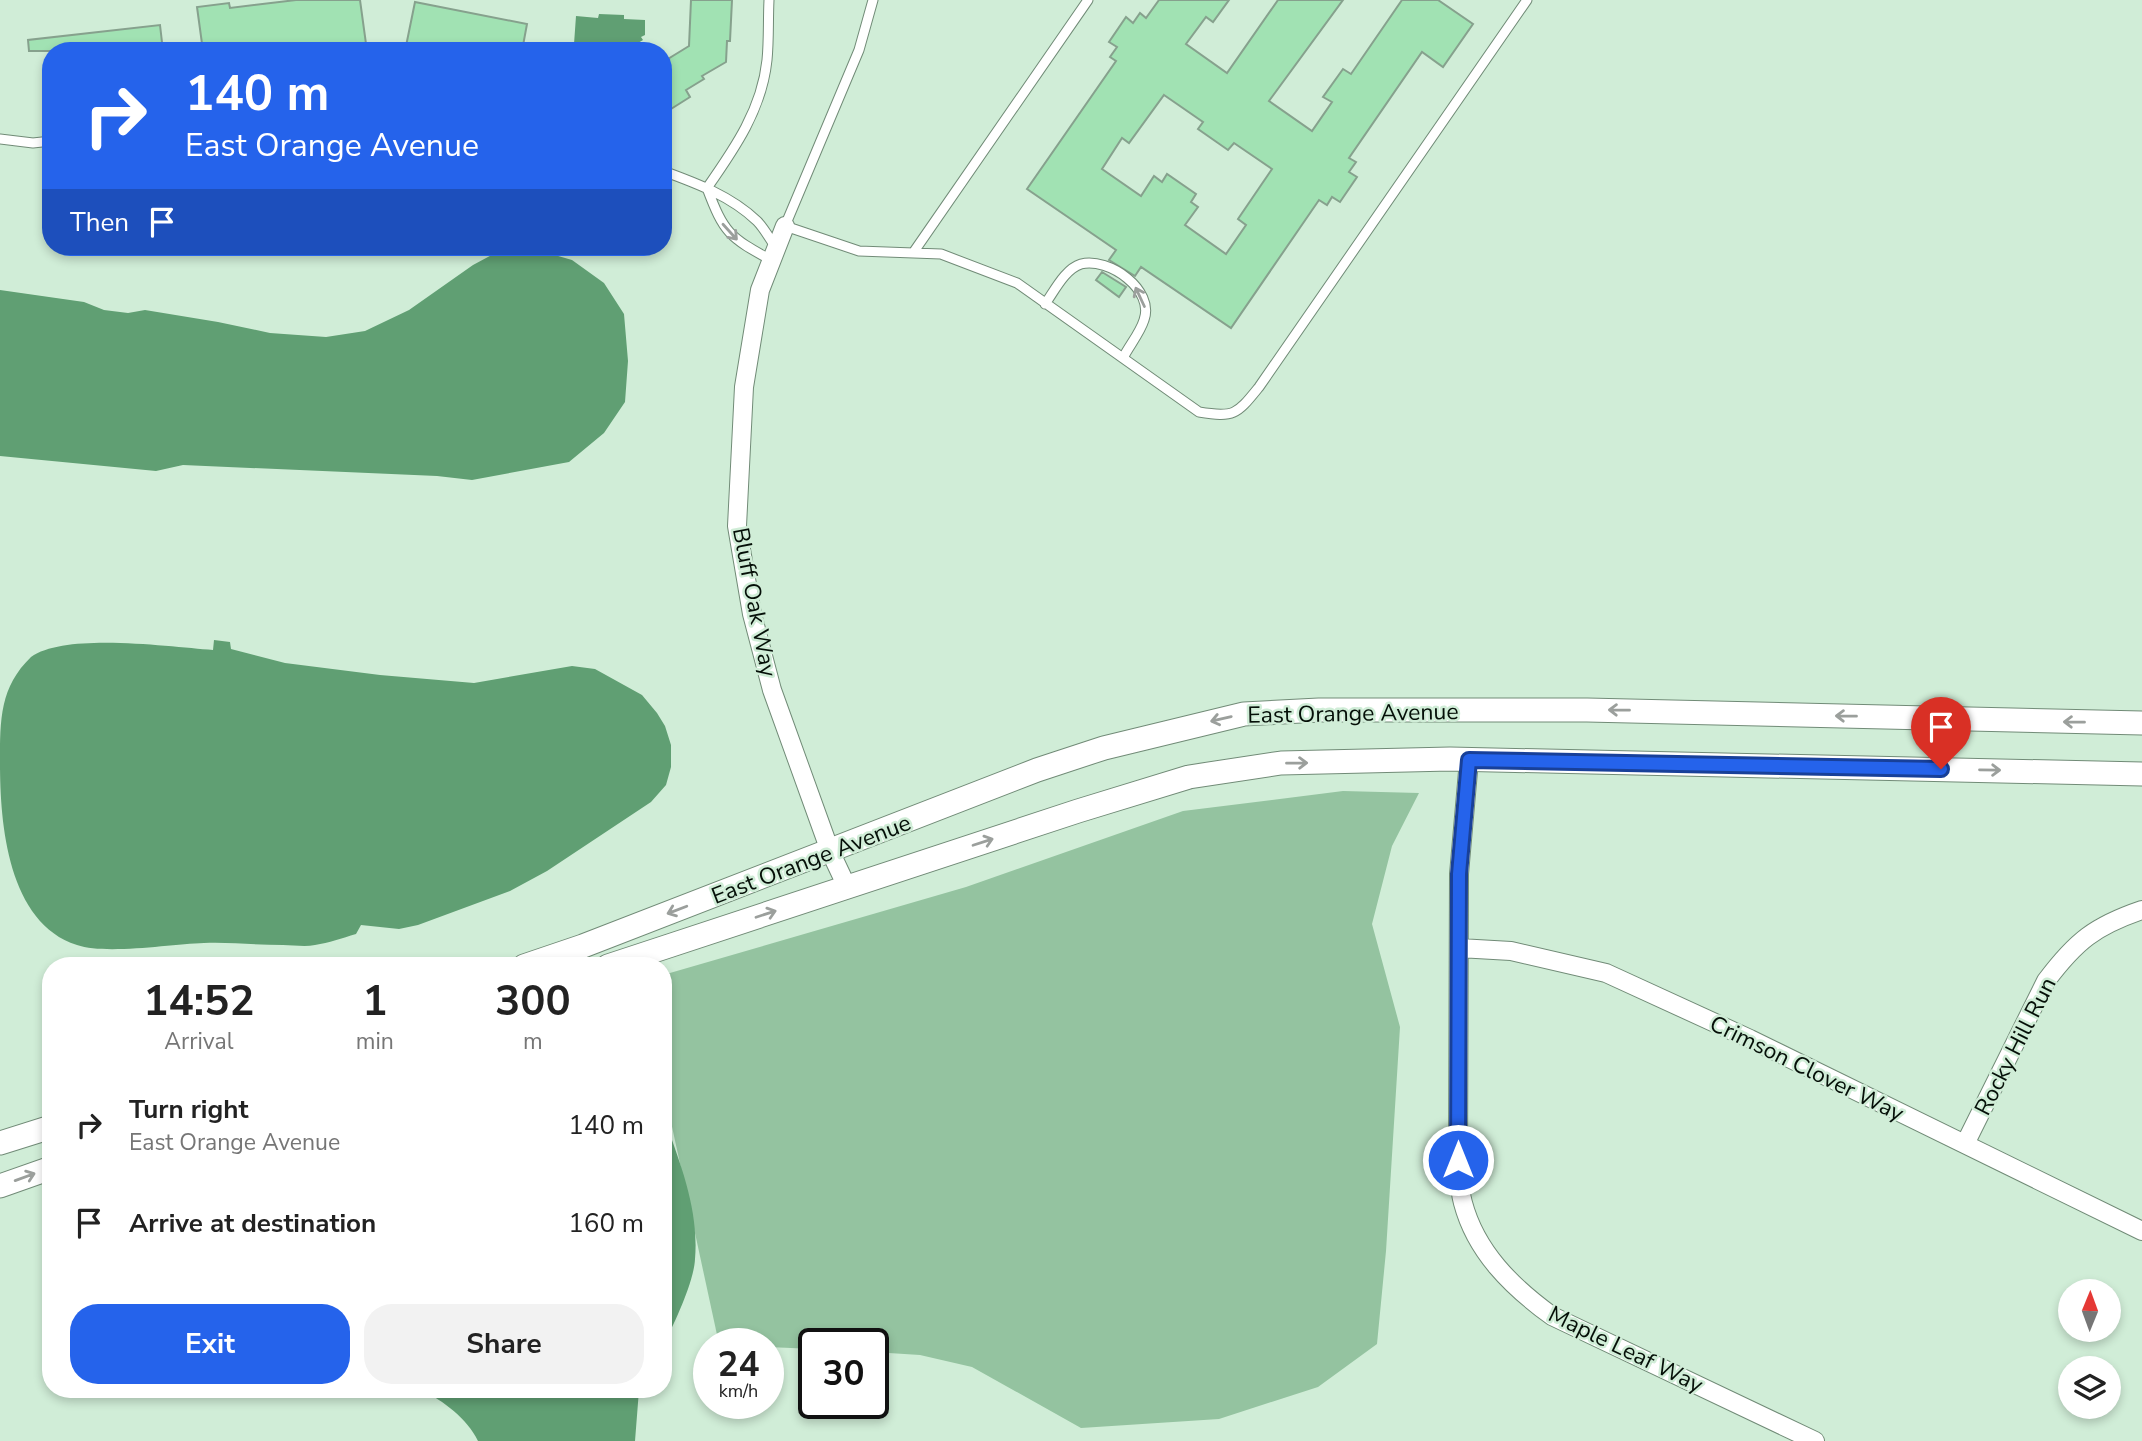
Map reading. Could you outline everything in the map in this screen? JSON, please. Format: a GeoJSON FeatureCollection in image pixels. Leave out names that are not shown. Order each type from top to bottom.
{"type":"FeatureCollection","features":[{"type":"Feature","properties":{"kind":"street","name":"Bluff Oak Way"},"geometry":{"type":"LineString","coordinates":[[785,226],[760,290],[744,387],[737,526],[752,614],[772,690],[830,851],[847,887]]}},
{"type":"Feature","properties":{"kind":"street","name":"East Orange Avenue"},"geometry":{"type":"LineString","coordinates":[[551,957],[1037,770],[1104,748],[1244,714],[1319,710],[1587,710],[2142,723]]}},
{"type":"Feature","properties":{"kind":"street","name":"East Orange Avenue"},"geometry":{"type":"LineString","coordinates":[[635,957],[1189,777],[1281,763],[1469,760],[2142,774]]}},
{"type":"Feature","properties":{"kind":"street","name":"Maple Leaf Way"},"geometry":{"type":"LineString","coordinates":[[1469,760],[1459,874],[1458,1160],[1463,1202],[1477,1239],[1497,1268],[1518,1290],[1552,1316],[1815,1441]]}},
{"type":"Feature","properties":{"kind":"street","name":"Rocky Hill Run"},"geometry":{"type":"LineString","coordinates":[[1965,1144],[2046,981],[2062,960],[2097,929],[2114,919],[2142,910]]}},
{"type":"Feature","properties":{"kind":"street","name":"Crimson Clover Way"},"geometry":{"type":"LineString","coordinates":[[1458,948],[1519,952],[1606,973],[1750,1039],[2142,1231]]}},
{"type":"Feature","properties":{"kind":"street"},"geometry":{"type":"LineString","coordinates":[[0,1143],[42,1130]]}},
{"type":"Feature","properties":{"kind":"street"},"geometry":{"type":"LineString","coordinates":[[0,1186],[42,1171]]}},
{"type":"Feature","properties":{"kind":"lane"},"geometry":{"type":"LineString","coordinates":[[708,188],[747,126],[760,93],[767,61],[769,0]]}},
{"type":"Feature","properties":{"kind":"lane"},"geometry":{"type":"LineString","coordinates":[[873,0],[859,50],[785,226],[859,251],[941,254],[1017,284],[1199,412],[1221,416],[1240,411],[1527,0]]}},
{"type":"Feature","properties":{"kind":"lane"},"geometry":{"type":"LineString","coordinates":[[913,253],[1088,0]]}},
{"type":"Feature","properties":{"kind":"lane"},"geometry":{"type":"LineString","coordinates":[[0,139],[42,141]]}},
{"type":"Feature","properties":{"kind":"lane"},"geometry":{"type":"LineString","coordinates":[[672,174],[708,188],[758,221],[774,254]]}},
{"type":"Feature","properties":{"kind":"lane"},"geometry":{"type":"LineString","coordinates":[[708,188],[727,232],[739,243],[774,254]]}},
{"type":"Feature","properties":{"kind":"lane"},"geometry":{"type":"LineString","coordinates":[[1045,303],[1066,274],[1080,264],[1100,263],[1120,272],[1137,288],[1144,303],[1145,319],[1122,358]]}},
{"type":"Feature","properties":{"kind":"shaded area"},"geometry":{"type":"Polygon","coordinates":[[[599,14],[624,15],[624,19],[645,20],[645,35],[641,37],[643,40],[574,42],[576,16],[598,18],[599,14]]]}},
{"type":"Feature","properties":{"kind":"shaded area"},"geometry":{"type":"Polygon","coordinates":[[[490,256],[558,256],[572,260],[604,283],[624,314],[628,361],[625,402],[604,433],[569,462],[472,480],[437,476],[183,465],[156,471],[0,456],[0,290],[84,302],[104,310],[128,313],[145,310],[270,333],[326,337],[365,331],[409,310],[490,256]]]}},
{"type":"Feature","properties":{"kind":"shaded area"},"geometry":{"type":"Polygon","coordinates":[[[214,640],[230,642],[231,649],[285,663],[474,683],[572,666],[595,669],[642,695],[665,726],[671,745],[671,767],[666,785],[651,802],[547,871],[510,891],[418,925],[399,929],[361,925],[356,934],[307,946],[214,943],[104,949],[77,945],[54,933],[36,916],[22,894],[6,842],[0,787],[0,732],[4,705],[13,680],[31,657],[47,649],[68,645],[119,643],[213,650],[214,640]]]}},
{"type":"Feature","properties":{"kind":"shaded area"},"geometry":{"type":"Polygon","coordinates":[[[1343,791],[1419,793],[1392,846],[1372,924],[1400,1027],[1386,1251],[1377,1344],[1318,1387],[1219,1419],[1081,1428],[972,1367],[920,1355],[889,1353],[889,1328],[798,1328],[798,1348],[784,1348],[784,1328],[716,1328],[672,1127],[672,972],[966,887],[1183,811],[1343,791]]]}},
{"type":"Feature","properties":{"kind":"shaded area"},"geometry":{"type":"Polygon","coordinates":[[[672,1141],[692,1207],[696,1242],[694,1268],[672,1327],[672,1141]]]}},
{"type":"Feature","properties":{"kind":"shaded area"},"geometry":{"type":"Polygon","coordinates":[[[638,1398],[635,1441],[478,1441],[468,1425],[438,1399],[638,1398]]]}},
{"type":"Feature","properties":{"kind":"building"},"geometry":{"type":"Polygon","coordinates":[[[296,0],[360,0],[366,42],[202,42],[197,7],[229,3],[230,8],[296,0]]]}},
{"type":"Feature","properties":{"kind":"building"},"geometry":{"type":"Polygon","coordinates":[[[691,0],[732,0],[726,62],[702,76],[704,79],[686,90],[690,97],[672,108],[672,56],[689,46],[691,0]]]}},
{"type":"Feature","properties":{"kind":"building"},"geometry":{"type":"Polygon","coordinates":[[[1159,0],[1229,0],[1213,22],[1206,17],[1186,44],[1227,73],[1278,0],[1343,0],[1269,101],[1312,131],[1332,102],[1323,97],[1343,69],[1351,74],[1402,0],[1438,0],[1473,24],[1443,67],[1422,52],[1349,158],[1356,162],[1349,172],[1357,177],[1340,202],[1332,197],[1327,205],[1319,200],[1231,328],[1141,267],[1135,276],[1109,260],[1116,250],[1027,189],[1116,61],[1110,57],[1117,47],[1109,42],[1126,17],[1133,23],[1140,13],[1146,18],[1159,0]],[[1164,95],[1129,143],[1122,138],[1102,169],[1141,196],[1154,176],[1162,182],[1167,174],[1196,194],[1191,202],[1198,207],[1185,225],[1226,254],[1246,225],[1238,219],[1272,169],[1234,143],[1228,150],[1198,129],[1203,122],[1164,95]]]}},
{"type":"Feature","properties":{"kind":"building"},"geometry":{"type":"Polygon","coordinates":[[[415,2],[527,24],[524,42],[407,42],[415,2]]]}},
{"type":"Feature","properties":{"kind":"building"},"geometry":{"type":"Polygon","coordinates":[[[160,25],[162,42],[42,42],[42,51],[29,51],[28,40],[160,25]]]}},
{"type":"Feature","properties":{"kind":"building"},"geometry":{"type":"Polygon","coordinates":[[[1102,272],[1126,287],[1119,297],[1096,280],[1102,272]]]}},
{"type":"Feature","properties":{"kind":"route"},"geometry":{"type":"LineString","coordinates":[[1458,1160],[1459,874],[1469,760],[1941,769]]}}]}
